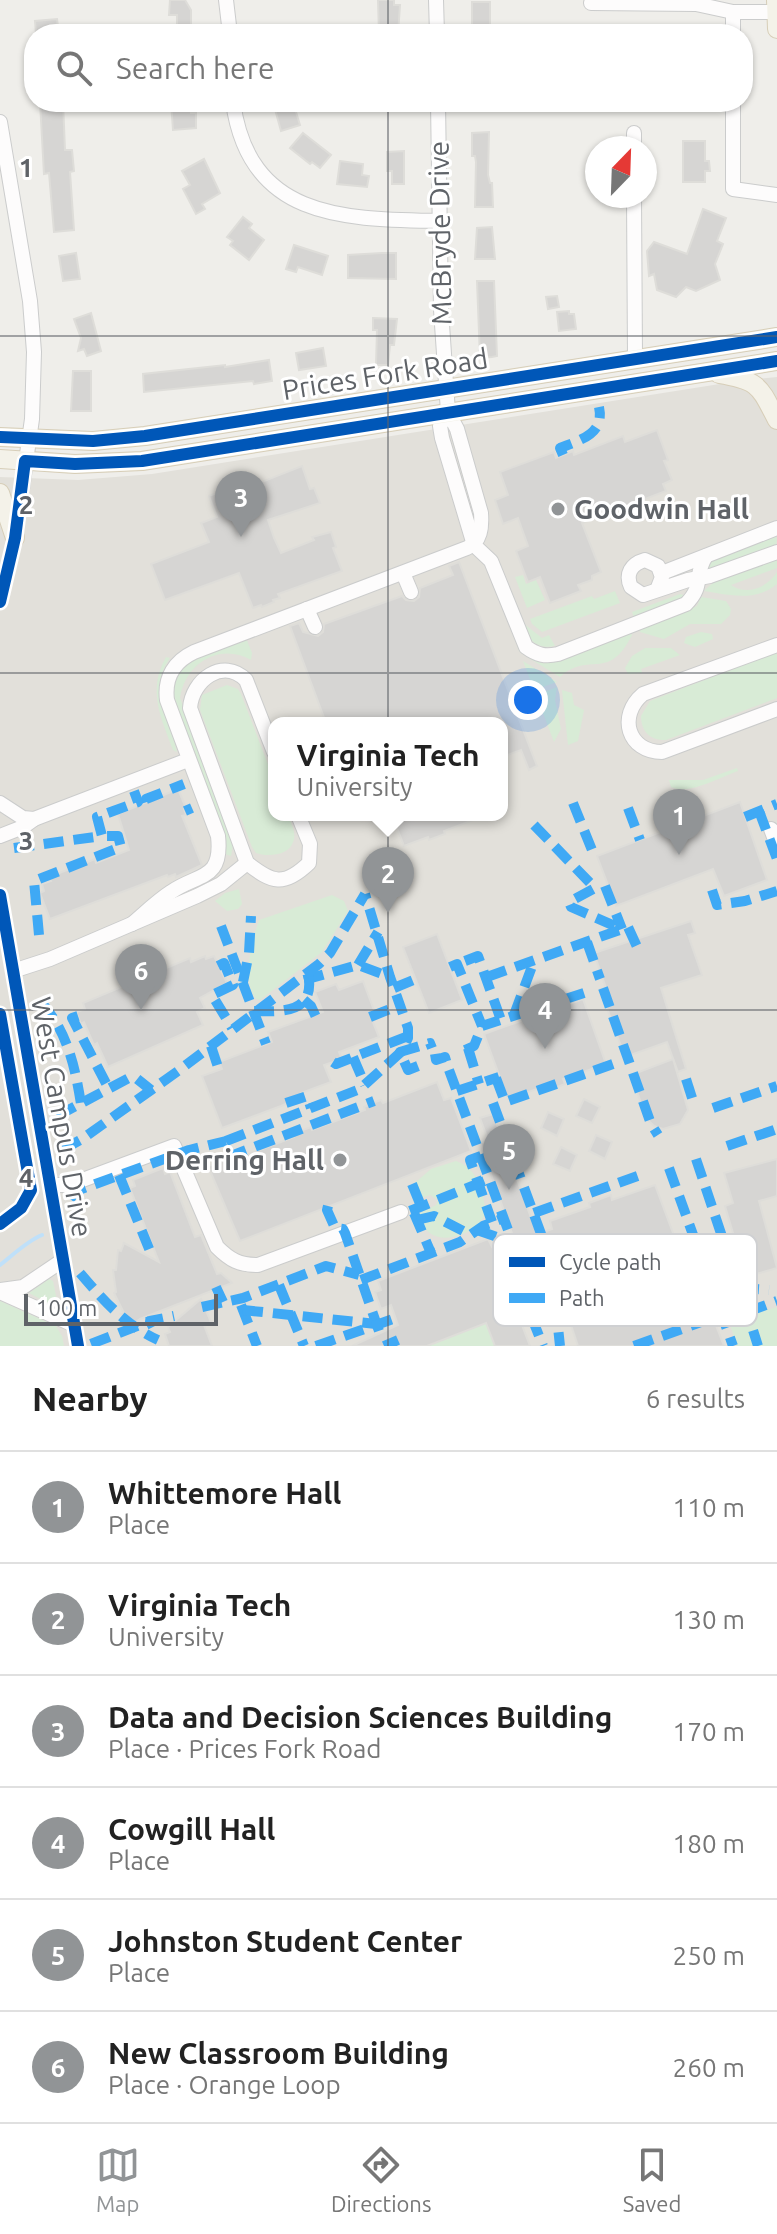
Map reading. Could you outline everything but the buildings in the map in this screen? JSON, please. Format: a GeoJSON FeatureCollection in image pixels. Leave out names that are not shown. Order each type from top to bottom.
{"type":"FeatureCollection","features":[{"type":"Feature","properties":{"kind":"main road"},"geometry":{"type":"LineString","coordinates":[[776,0],[777,29]]}},
{"type":"Feature","properties":{"kind":"main road","name":"Prices Fork Road"},"geometry":{"type":"LineString","coordinates":[[0,437],[93,441],[145,436],[777,337]]}},
{"type":"Feature","properties":{"kind":"main road","name":"Prices Fork Road"},"geometry":{"type":"LineString","coordinates":[[0,459],[75,464],[142,461],[777,361]]}},
{"type":"Feature","properties":{"kind":"main road"},"geometry":{"type":"LineString","coordinates":[[700,372],[754,383],[763,392],[777,420]]}},
{"type":"Feature","properties":{"kind":"main road"},"geometry":{"type":"LineString","coordinates":[[0,493],[15,538]]}},
{"type":"Feature","properties":{"kind":"street"},"geometry":{"type":"LineString","coordinates":[[226,0],[229,24]]}},
{"type":"Feature","properties":{"kind":"street"},"geometry":{"type":"LineString","coordinates":[[436,0],[437,24]]}},
{"type":"Feature","properties":{"kind":"street"},"geometry":{"type":"LineString","coordinates":[[591,3],[696,4],[713,5],[733,12],[776,12]]}},
{"type":"Feature","properties":{"kind":"street"},"geometry":{"type":"LineString","coordinates":[[733,12],[733,24]]}},
{"type":"Feature","properties":{"kind":"street"},"geometry":{"type":"LineString","coordinates":[[235,112],[238,129],[253,159],[276,186],[308,208],[352,218],[439,221]]}},
{"type":"Feature","properties":{"kind":"street","name":"McBryde Drive"},"geometry":{"type":"LineString","coordinates":[[438,112],[441,310],[448,412],[457,429],[481,513],[482,524],[474,545]]}},
{"type":"Feature","properties":{"kind":"street"},"geometry":{"type":"LineString","coordinates":[[733,112],[733,189],[777,195]]}},
{"type":"Feature","properties":{"kind":"street"},"geometry":{"type":"LineString","coordinates":[[0,122],[32,315],[32,419],[15,538],[0,602]]}},
{"type":"Feature","properties":{"kind":"street"},"geometry":{"type":"LineString","coordinates":[[634,208],[635,358]]}},
{"type":"Feature","properties":{"kind":"street"},"geometry":{"type":"LineString","coordinates":[[662,573],[777,528]]}},
{"type":"Feature","properties":{"kind":"street"},"geometry":{"type":"LineString","coordinates":[[132,924],[173,890],[206,876],[219,856],[218,836],[166,694],[167,680],[176,664],[194,652],[474,545],[491,561],[526,647],[535,654],[558,654],[686,604],[696,594],[700,566],[706,556]]}},
{"type":"Feature","properties":{"kind":"street"},"geometry":{"type":"LineString","coordinates":[[657,590],[662,582],[658,566],[645,560],[632,567],[628,580],[636,592],[643,595],[777,552]]}},
{"type":"Feature","properties":{"kind":"street"},"geometry":{"type":"LineString","coordinates":[[403,573],[411,592]]}},
{"type":"Feature","properties":{"kind":"street"},"geometry":{"type":"LineString","coordinates":[[307,609],[315,627]]}},
{"type":"Feature","properties":{"kind":"street"},"geometry":{"type":"LineString","coordinates":[[777,645],[643,694],[634,702],[628,719],[637,745],[647,752],[662,752],[777,709]]}},
{"type":"Feature","properties":{"kind":"street"},"geometry":{"type":"LineString","coordinates":[[268,737],[246,680],[238,672],[226,669],[199,683],[191,696],[190,708],[247,863],[266,878],[280,881],[299,872],[309,863],[310,844],[300,821]]}},
{"type":"Feature","properties":{"kind":"street"},"geometry":{"type":"LineString","coordinates":[[0,836],[34,819],[188,760]]}},
{"type":"Feature","properties":{"kind":"street"},"geometry":{"type":"LineString","coordinates":[[0,803],[23,818],[34,819]]}},
{"type":"Feature","properties":{"kind":"street"},"geometry":{"type":"LineString","coordinates":[[771,829],[777,845]]}},
{"type":"Feature","properties":{"kind":"street"},"geometry":{"type":"LineString","coordinates":[[13,971],[50,959],[221,884],[247,863]]}},
{"type":"Feature","properties":{"kind":"street","name":"West Campus Drive"},"geometry":{"type":"LineString","coordinates":[[0,895],[78,1346]]}},
{"type":"Feature","properties":{"kind":"street"},"geometry":{"type":"LineString","coordinates":[[50,1185],[69,1185],[174,1146],[217,1247],[227,1258],[242,1265],[258,1265],[401,1212]]}},
{"type":"Feature","properties":{"kind":"street"},"geometry":{"type":"LineString","coordinates":[[0,1291],[23,1287],[63,1260]]}},
{"type":"Feature","properties":{"kind":"street"},"geometry":{"type":"LineString","coordinates":[[0,1291],[74,1325]]}},
{"type":"Feature","properties":{"kind":"shaded area"},"geometry":{"type":"Polygon","coordinates":[[[777,377],[777,1346],[0,1346],[0,477],[78,480],[152,474],[777,377]]]}},
{"type":"Feature","properties":{"kind":"green space"},"geometry":{"type":"Polygon","coordinates":[[[774,536],[777,538],[776,546],[705,573],[706,564],[716,557],[774,536]]]}},
{"type":"Feature","properties":{"kind":"green space"},"geometry":{"type":"Polygon","coordinates":[[[777,556],[777,568],[731,585],[743,590],[756,589],[777,572],[777,584],[769,590],[742,596],[704,591],[718,578],[777,556]]]}},
{"type":"Feature","properties":{"kind":"green space"},"geometry":{"type":"Polygon","coordinates":[[[523,575],[526,584],[536,580],[545,600],[527,608],[515,577],[523,575]]]}},
{"type":"Feature","properties":{"kind":"green space"},"geometry":{"type":"Polygon","coordinates":[[[615,591],[620,603],[542,632],[530,619],[592,596],[594,599],[615,591]]]}},
{"type":"Feature","properties":{"kind":"green space"},"geometry":{"type":"Polygon","coordinates":[[[680,594],[687,596],[634,617],[632,612],[680,594]]]}},
{"type":"Feature","properties":{"kind":"green space"},"geometry":{"type":"Polygon","coordinates":[[[701,597],[726,601],[731,609],[730,615],[721,624],[690,624],[664,639],[640,632],[639,629],[697,606],[701,597]]]}},
{"type":"Feature","properties":{"kind":"green space"},"geometry":{"type":"Polygon","coordinates":[[[523,623],[542,638],[549,635],[555,646],[533,642],[523,623]]]}},
{"type":"Feature","properties":{"kind":"green space"},"geometry":{"type":"Polygon","coordinates":[[[631,632],[632,635],[615,658],[571,669],[560,677],[524,655],[516,642],[526,654],[624,636],[631,632]]]}},
{"type":"Feature","properties":{"kind":"green space"},"geometry":{"type":"Polygon","coordinates":[[[701,632],[712,634],[713,639],[695,647],[684,643],[686,637],[701,632]]]}},
{"type":"Feature","properties":{"kind":"green space"},"geometry":{"type":"Polygon","coordinates":[[[246,638],[252,653],[251,660],[227,654],[205,660],[189,675],[180,698],[231,834],[231,856],[225,854],[172,690],[182,669],[191,662],[212,650],[246,638]]]}},
{"type":"Feature","properties":{"kind":"green space"},"geometry":{"type":"Polygon","coordinates":[[[645,648],[671,648],[680,655],[641,669],[642,673],[628,674],[625,668],[632,656],[645,648]]]}},
{"type":"Feature","properties":{"kind":"green space"},"geometry":{"type":"Polygon","coordinates":[[[777,652],[777,698],[666,740],[655,739],[645,730],[641,716],[650,701],[777,652]]]}},
{"type":"Feature","properties":{"kind":"green space"},"geometry":{"type":"Polygon","coordinates":[[[166,657],[170,658],[163,671],[159,694],[177,752],[173,750],[158,704],[157,681],[166,657]]]}},
{"type":"Feature","properties":{"kind":"green space"},"geometry":{"type":"Polygon","coordinates":[[[523,661],[557,682],[534,690],[523,661]]]}},
{"type":"Feature","properties":{"kind":"green space"},"geometry":{"type":"Polygon","coordinates":[[[227,685],[238,689],[241,694],[268,764],[268,821],[290,821],[292,825],[293,842],[282,853],[256,853],[252,847],[200,710],[202,695],[227,685]]]}},
{"type":"Feature","properties":{"kind":"green space"},"geometry":{"type":"Polygon","coordinates":[[[557,687],[555,700],[561,729],[554,742],[536,695],[557,687]]]}},
{"type":"Feature","properties":{"kind":"green space"},"geometry":{"type":"Polygon","coordinates":[[[562,690],[572,693],[574,705],[584,710],[578,741],[568,745],[562,690]]]}},
{"type":"Feature","properties":{"kind":"green space"},"geometry":{"type":"Polygon","coordinates":[[[737,768],[738,771],[704,785],[686,789],[671,787],[669,780],[703,780],[737,768]]]}},
{"type":"Feature","properties":{"kind":"green space"},"geometry":{"type":"Polygon","coordinates":[[[239,889],[242,904],[238,909],[227,911],[215,901],[225,893],[239,889]]]}},
{"type":"Feature","properties":{"kind":"green space"},"geometry":{"type":"Polygon","coordinates":[[[332,895],[344,901],[348,911],[322,952],[260,1000],[256,999],[249,982],[249,972],[259,920],[332,895]]]}},
{"type":"Feature","properties":{"kind":"green space"},"geometry":{"type":"Polygon","coordinates":[[[456,1161],[475,1175],[486,1212],[475,1227],[466,1232],[447,1238],[437,1237],[423,1225],[420,1213],[436,1205],[438,1200],[430,1195],[415,1200],[410,1187],[431,1169],[456,1161]]]}},
{"type":"Feature","properties":{"kind":"green space"},"geometry":{"type":"Polygon","coordinates":[[[49,1279],[53,1281],[57,1301],[54,1306],[29,1293],[49,1279]]]}},
{"type":"Feature","properties":{"kind":"green space"},"geometry":{"type":"Polygon","coordinates":[[[0,1301],[56,1326],[64,1346],[0,1346],[0,1301]]]}},
{"type":"Feature","properties":{"kind":"green space"},"geometry":{"type":"Polygon","coordinates":[[[777,1307],[777,1346],[737,1346],[731,1326],[757,1326],[757,1313],[777,1307]]]}},
{"type":"Feature","properties":{"kind":"green space"},"geometry":{"type":"Polygon","coordinates":[[[486,1323],[495,1346],[427,1346],[486,1323]]]}},
{"type":"Feature","properties":{"kind":"waterway"},"geometry":{"type":"LineString","coordinates":[[0,1265],[42,1235]]}},
{"type":"Feature","properties":{"kind":"marked path"},"geometry":{"type":"LineString","coordinates":[[563,455],[560,448],[583,439],[595,430],[600,416],[599,407]]}},
{"type":"Feature","properties":{"kind":"marked path"},"geometry":{"type":"LineString","coordinates":[[147,802],[146,799],[184,784]]}},
{"type":"Feature","properties":{"kind":"marked path"},"geometry":{"type":"LineString","coordinates":[[14,848],[102,836],[97,817],[138,802],[134,791]]}},
{"type":"Feature","properties":{"kind":"marked path"},"geometry":{"type":"LineString","coordinates":[[573,803],[592,850]]}},
{"type":"Feature","properties":{"kind":"marked path"},"geometry":{"type":"LineString","coordinates":[[745,817],[777,804]]}},
{"type":"Feature","properties":{"kind":"marked path"},"geometry":{"type":"LineString","coordinates":[[185,811],[192,808]]}},
{"type":"Feature","properties":{"kind":"marked path"},"geometry":{"type":"LineString","coordinates":[[628,808],[640,840]]}},
{"type":"Feature","properties":{"kind":"marked path"},"geometry":{"type":"LineString","coordinates":[[759,811],[777,859]]}},
{"type":"Feature","properties":{"kind":"marked path"},"geometry":{"type":"LineString","coordinates":[[534,825],[595,888],[569,902],[571,907],[615,926],[617,931]]}},
{"type":"Feature","properties":{"kind":"marked path"},"geometry":{"type":"LineString","coordinates":[[39,935],[34,881],[121,847],[118,836],[102,836]]}},
{"type":"Feature","properties":{"kind":"marked path"},"geometry":{"type":"LineString","coordinates":[[605,886],[622,929]]}},
{"type":"Feature","properties":{"kind":"marked path"},"geometry":{"type":"LineString","coordinates":[[712,890],[717,905],[745,901],[777,891]]}},
{"type":"Feature","properties":{"kind":"marked path"},"geometry":{"type":"LineString","coordinates":[[226,1141],[360,1089],[402,1051],[408,1038],[408,1028],[365,894]]}},
{"type":"Feature","properties":{"kind":"marked path"},"geometry":{"type":"LineString","coordinates":[[62,1150],[178,1071],[319,964],[330,953],[365,894]]}},
{"type":"Feature","properties":{"kind":"marked path"},"geometry":{"type":"LineString","coordinates":[[243,982],[249,953],[251,916]]}},
{"type":"Feature","properties":{"kind":"marked path"},"geometry":{"type":"LineString","coordinates":[[221,926],[266,1044]]}},
{"type":"Feature","properties":{"kind":"marked path"},"geometry":{"type":"LineString","coordinates":[[487,977],[628,927],[639,951]]}},
{"type":"Feature","properties":{"kind":"marked path"},"geometry":{"type":"LineString","coordinates":[[358,965],[378,932]]}},
{"type":"Feature","properties":{"kind":"marked path"},"geometry":{"type":"LineString","coordinates":[[587,942],[600,979]]}},
{"type":"Feature","properties":{"kind":"marked path"},"geometry":{"type":"LineString","coordinates":[[465,961],[478,956],[501,1020]]}},
{"type":"Feature","properties":{"kind":"marked path"},"geometry":{"type":"LineString","coordinates":[[514,1015],[534,961]]}},
{"type":"Feature","properties":{"kind":"marked path"},"geometry":{"type":"LineString","coordinates":[[218,966],[224,963],[233,985],[212,995],[232,1028]]}},
{"type":"Feature","properties":{"kind":"marked path"},"geometry":{"type":"LineString","coordinates":[[450,967],[457,964],[482,1026]]}},
{"type":"Feature","properties":{"kind":"marked path"},"geometry":{"type":"LineString","coordinates":[[304,980],[358,965],[390,977]]}},
{"type":"Feature","properties":{"kind":"marked path"},"geometry":{"type":"LineString","coordinates":[[254,1011],[286,1010],[302,1003],[307,996],[308,973]]}},
{"type":"Feature","properties":{"kind":"marked path"},"geometry":{"type":"LineString","coordinates":[[394,988],[416,979]]}},
{"type":"Feature","properties":{"kind":"marked path"},"geometry":{"type":"LineString","coordinates":[[603,988],[651,1124],[658,1135]]}},
{"type":"Feature","properties":{"kind":"marked path"},"geometry":{"type":"LineString","coordinates":[[465,1050],[474,1046],[482,1026],[584,993]]}},
{"type":"Feature","properties":{"kind":"marked path"},"geometry":{"type":"LineString","coordinates":[[304,1000],[316,1017]]}},
{"type":"Feature","properties":{"kind":"marked path"},"geometry":{"type":"LineString","coordinates":[[41,1002],[64,1037],[81,1104]]}},
{"type":"Feature","properties":{"kind":"marked path"},"geometry":{"type":"LineString","coordinates":[[370,1017],[400,1005]]}},
{"type":"Feature","properties":{"kind":"marked path"},"geometry":{"type":"LineString","coordinates":[[78,1016],[72,1018],[109,1089]]}},
{"type":"Feature","properties":{"kind":"marked path"},"geometry":{"type":"LineString","coordinates":[[333,1062],[336,1064],[408,1036]]}},
{"type":"Feature","properties":{"kind":"marked path"},"geometry":{"type":"LineString","coordinates":[[418,1066],[408,1070],[400,1052],[430,1043],[432,1048]]}},
{"type":"Feature","properties":{"kind":"marked path"},"geometry":{"type":"LineString","coordinates":[[211,1046],[219,1070]]}},
{"type":"Feature","properties":{"kind":"marked path"},"geometry":{"type":"LineString","coordinates":[[468,1048],[479,1084]]}},
{"type":"Feature","properties":{"kind":"marked path"},"geometry":{"type":"LineString","coordinates":[[435,1054],[436,1060],[445,1057],[447,1064]]}},
{"type":"Feature","properties":{"kind":"marked path"},"geometry":{"type":"LineString","coordinates":[[353,1057],[365,1085]]}},
{"type":"Feature","properties":{"kind":"marked path"},"geometry":{"type":"LineString","coordinates":[[496,1078],[505,1102],[613,1064]]}},
{"type":"Feature","properties":{"kind":"marked path"},"geometry":{"type":"LineString","coordinates":[[449,1070],[510,1234]]}},
{"type":"Feature","properties":{"kind":"marked path"},"geometry":{"type":"LineString","coordinates":[[457,1091],[499,1077]]}},
{"type":"Feature","properties":{"kind":"marked path"},"geometry":{"type":"LineString","coordinates":[[57,1116],[129,1078],[136,1078],[151,1090]]}},
{"type":"Feature","properties":{"kind":"marked path"},"geometry":{"type":"LineString","coordinates":[[686,1079],[693,1101]]}},
{"type":"Feature","properties":{"kind":"marked path"},"geometry":{"type":"LineString","coordinates":[[713,1108],[777,1086]]}},
{"type":"Feature","properties":{"kind":"marked path"},"geometry":{"type":"LineString","coordinates":[[286,1103],[307,1096],[311,1108]]}},
{"type":"Feature","properties":{"kind":"marked path"},"geometry":{"type":"LineString","coordinates":[[70,1199],[76,1191],[189,1150],[226,1141],[231,1156],[374,1101]]}},
{"type":"Feature","properties":{"kind":"marked path"},"geometry":{"type":"LineString","coordinates":[[493,1103],[541,1234]]}},
{"type":"Feature","properties":{"kind":"marked path"},"geometry":{"type":"LineString","coordinates":[[727,1146],[777,1129]]}},
{"type":"Feature","properties":{"kind":"marked path"},"geometry":{"type":"LineString","coordinates":[[481,1156],[470,1160],[492,1222]]}},
{"type":"Feature","properties":{"kind":"marked path"},"geometry":{"type":"LineString","coordinates":[[696,1159],[721,1234]]}},
{"type":"Feature","properties":{"kind":"marked path"},"geometry":{"type":"LineString","coordinates":[[669,1168],[693,1234]]}},
{"type":"Feature","properties":{"kind":"marked path"},"geometry":{"type":"LineString","coordinates":[[534,1213],[643,1174]]}},
{"type":"Feature","properties":{"kind":"marked path"},"geometry":{"type":"LineString","coordinates":[[119,1175],[150,1251]]}},
{"type":"Feature","properties":{"kind":"marked path"},"geometry":{"type":"LineString","coordinates":[[410,1211],[492,1178]]}},
{"type":"Feature","properties":{"kind":"marked path"},"geometry":{"type":"LineString","coordinates":[[412,1184],[421,1206]]}},
{"type":"Feature","properties":{"kind":"marked path"},"geometry":{"type":"LineString","coordinates":[[328,1206],[335,1228],[343,1229],[345,1233],[380,1334]]}},
{"type":"Feature","properties":{"kind":"marked path"},"geometry":{"type":"LineString","coordinates":[[414,1213],[431,1253]]}},
{"type":"Feature","properties":{"kind":"marked path"},"geometry":{"type":"LineString","coordinates":[[417,1220],[434,1216],[471,1235]]}},
{"type":"Feature","properties":{"kind":"marked path"},"geometry":{"type":"LineString","coordinates":[[361,1280],[460,1242],[483,1226],[504,1218]]}},
{"type":"Feature","properties":{"kind":"marked path"},"geometry":{"type":"LineString","coordinates":[[477,1230],[493,1236]]}},
{"type":"Feature","properties":{"kind":"marked path"},"geometry":{"type":"LineString","coordinates":[[202,1307],[243,1298],[326,1266],[359,1275]]}},
{"type":"Feature","properties":{"kind":"marked path"},"geometry":{"type":"LineString","coordinates":[[80,1273],[125,1319],[158,1340]]}},
{"type":"Feature","properties":{"kind":"marked path"},"geometry":{"type":"LineString","coordinates":[[279,1285],[304,1346]]}},
{"type":"Feature","properties":{"kind":"marked path"},"geometry":{"type":"LineString","coordinates":[[216,1287],[223,1302]]}},
{"type":"Feature","properties":{"kind":"marked path"},"geometry":{"type":"LineString","coordinates":[[757,1289],[769,1290]]}},
{"type":"Feature","properties":{"kind":"marked path"},"geometry":{"type":"LineString","coordinates":[[757,1308],[777,1301]]}},
{"type":"Feature","properties":{"kind":"marked path"},"geometry":{"type":"LineString","coordinates":[[241,1305],[257,1346]]}},
{"type":"Feature","properties":{"kind":"marked path"},"geometry":{"type":"LineString","coordinates":[[243,1310],[376,1324]]}},
{"type":"Feature","properties":{"kind":"marked path"},"geometry":{"type":"LineString","coordinates":[[153,1327],[150,1321],[174,1316]]}},
{"type":"Feature","properties":{"kind":"marked path"},"geometry":{"type":"LineString","coordinates":[[316,1346],[396,1318]]}},
{"type":"Feature","properties":{"kind":"marked path"},"geometry":{"type":"LineString","coordinates":[[91,1344],[150,1321]]}},
{"type":"Feature","properties":{"kind":"marked path"},"geometry":{"type":"LineString","coordinates":[[535,1326],[543,1346]]}},
{"type":"Feature","properties":{"kind":"marked path"},"geometry":{"type":"LineString","coordinates":[[558,1326],[560,1346]]}},
{"type":"Feature","properties":{"kind":"marked path"},"geometry":{"type":"LineString","coordinates":[[634,1346],[690,1326]]}},
{"type":"Feature","properties":{"kind":"marked path"},"geometry":{"type":"LineString","coordinates":[[726,1326],[733,1346]]}},
{"type":"Feature","properties":{"kind":"marked path"},"geometry":{"type":"LineString","coordinates":[[752,1326],[758,1346]]}},
{"type":"Feature","properties":{"kind":"marked path"},"geometry":{"type":"LineString","coordinates":[[384,1346],[398,1340]]}},
{"type":"Feature","properties":{"kind":"cycle path"},"geometry":{"type":"LineString","coordinates":[[0,437],[93,441],[145,436],[777,337]]}},
{"type":"Feature","properties":{"kind":"cycle path"},"geometry":{"type":"LineString","coordinates":[[0,602],[15,538],[25,461],[75,464],[142,461],[777,361]]}},
{"type":"Feature","properties":{"kind":"cycle path"},"geometry":{"type":"LineString","coordinates":[[0,895],[78,1346]]}},
{"type":"Feature","properties":{"kind":"cycle path"},"geometry":{"type":"LineString","coordinates":[[0,1014],[31,1190],[21,1208],[0,1224]]}},
{"type":"Feature","properties":{"kind":"place","name":"Goodwin Hall"},"geometry":{"type":"Point","coordinates":[558,509]}},
{"type":"Feature","properties":{"kind":"place","name":"Data and Decision Sciences Building"},"geometry":{"type":"Point","coordinates":[241,537]}},
{"type":"Feature","properties":{"kind":"place","name":"Whittemore Hall"},"geometry":{"type":"Point","coordinates":[679,855]}},
{"type":"Feature","properties":{"kind":"place","name":"Virginia Tech"},"geometry":{"type":"Point","coordinates":[388,913]}},
{"type":"Feature","properties":{"kind":"place","name":"New Classroom Building"},"geometry":{"type":"Point","coordinates":[141,1010]}},
{"type":"Feature","properties":{"kind":"place","name":"Cowgill Hall"},"geometry":{"type":"Point","coordinates":[545,1049]}},
{"type":"Feature","properties":{"kind":"place","name":"Derring Hall"},"geometry":{"type":"Point","coordinates":[340,1160]}},
{"type":"Feature","properties":{"kind":"place","name":"Johnston Student Center"},"geometry":{"type":"Point","coordinates":[509,1190]}}]}
